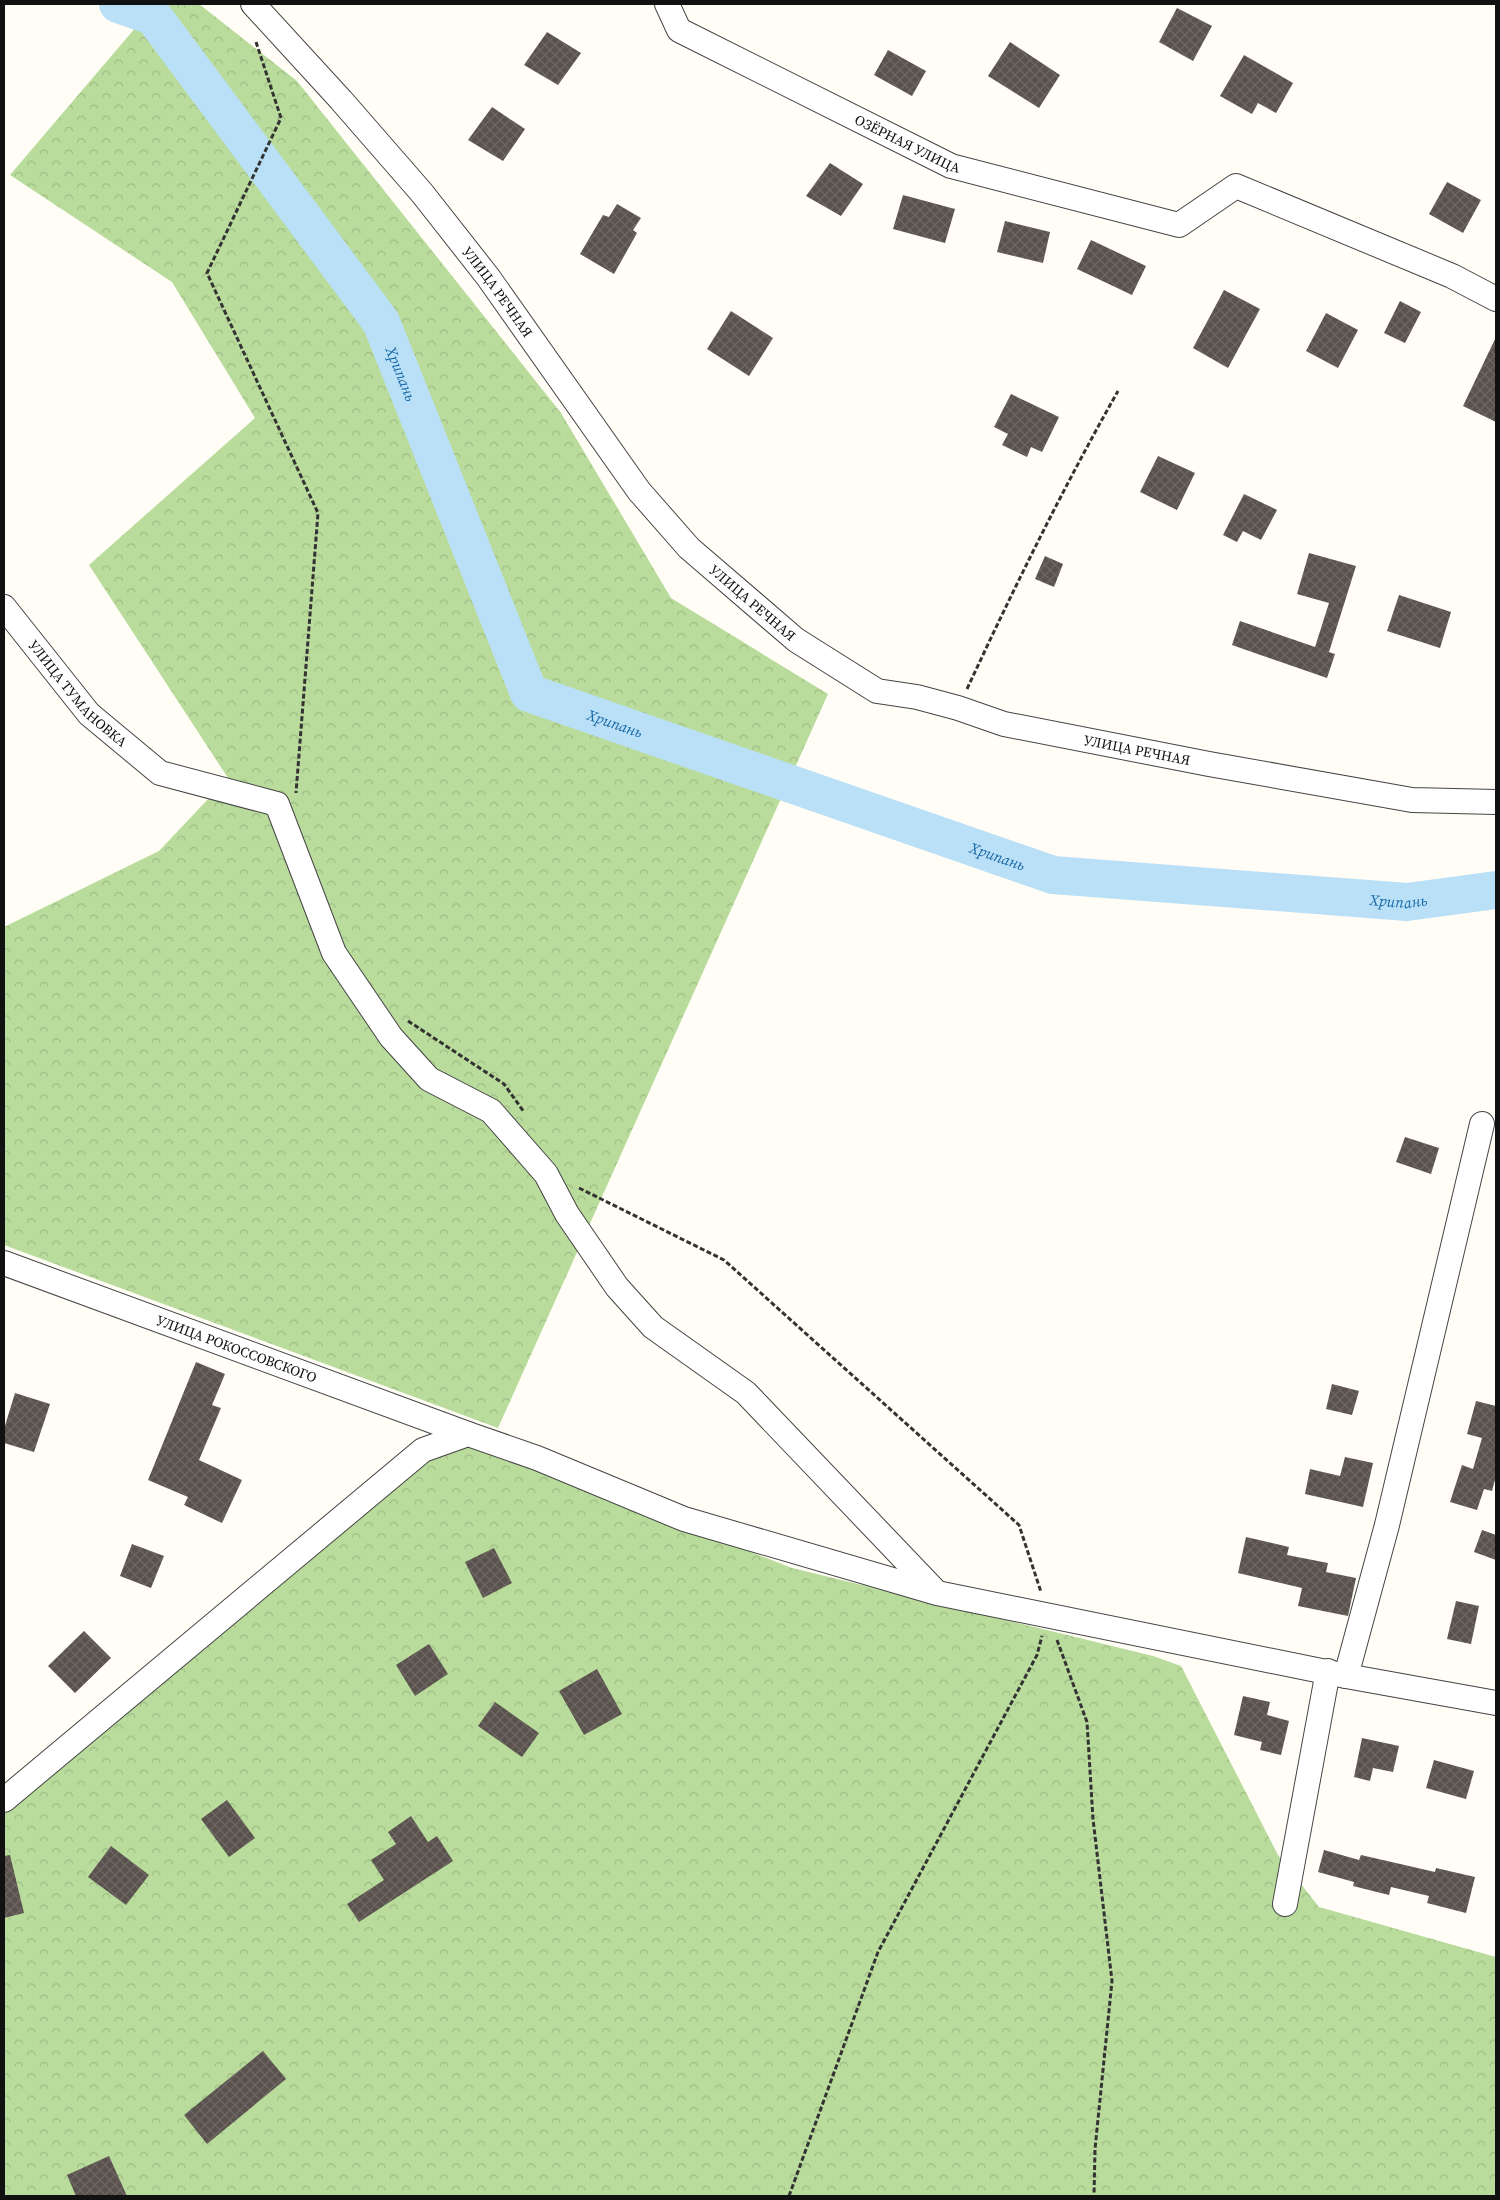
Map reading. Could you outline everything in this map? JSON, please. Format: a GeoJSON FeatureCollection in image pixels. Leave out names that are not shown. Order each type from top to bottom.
{"type":"FeatureCollection","features":[{"type":"Feature","properties":{"kind":"street","name":"УЛИЦА РЕЧНАЯ"},"geometry":{"type":"LineString","coordinates":[[253,4],[341,100],[434,208],[504,299],[639,491],[689,548],[796,640],[877,691],[917,697],[958,708],[1004,724],[1209,764],[1393,797],[1412,800],[1496,802]]}},
{"type":"Feature","properties":{"kind":"street","name":"ОЗЁРНАЯ УЛИЦА"},"geometry":{"type":"LineString","coordinates":[[667,4],[679,30],[951,166],[1179,225],[1236,186],[1452,276],[1496,299]]}},
{"type":"Feature","properties":{"kind":"street","name":"УЛИЦА ТУМАНОВКА"},"geometry":{"type":"LineString","coordinates":[[4,607],[88,714],[160,773],[277,804],[334,953],[391,1037],[430,1079],[491,1111],[546,1174],[567,1214],[617,1287],[653,1327],[746,1393],[937,1593]]}},
{"type":"Feature","properties":{"kind":"street"},"geometry":{"type":"LineString","coordinates":[[1285,1904],[1337,1674],[1387,1525],[1482,1124]]}},
{"type":"Feature","properties":{"kind":"street","name":"УЛИЦА РОКОССОВСКОГО"},"geometry":{"type":"LineString","coordinates":[[4,1263],[537,1458],[684,1518],[937,1593],[1337,1674],[1495,1698]]}},
{"type":"Feature","properties":{"kind":"street"},"geometry":{"type":"LineString","coordinates":[[10,1789],[129,1694],[423,1450],[468,1434]]}},
{"type":"Feature","properties":{"kind":"path"},"geometry":{"type":"LineString","coordinates":[[253,32],[281,118],[207,273],[318,513],[295,799]]}},
{"type":"Feature","properties":{"kind":"path"},"geometry":{"type":"LineString","coordinates":[[958,708],[1018,580],[1087,445],[1118,391]]}},
{"type":"Feature","properties":{"kind":"path"},"geometry":{"type":"LineString","coordinates":[[405,1019],[504,1084],[526,1116]]}},
{"type":"Feature","properties":{"kind":"path"},"geometry":{"type":"LineString","coordinates":[[577,1186],[724,1260],[1019,1525],[1048,1616],[1087,1722],[1092,1819],[1112,1981],[1095,2149],[1094,2196]]}},
{"type":"Feature","properties":{"kind":"path"},"geometry":{"type":"LineString","coordinates":[[789,2196],[878,1952],[1037,1655]]}},
{"type":"Feature","properties":{"kind":"green space"},"geometry":{"type":"Polygon","coordinates":[[[171,4],[199,4],[297,81],[561,413],[671,598],[828,694],[498,1428],[4,1245],[4,927],[159,851],[228,778],[89,565],[255,418],[172,282],[10,175],[142,20],[171,4]]]}},
{"type":"Feature","properties":{"kind":"green space"},"geometry":{"type":"Polygon","coordinates":[[[475,1445],[792,1568],[1153,1656],[1181,1666],[1278,1855],[1319,1907],[1496,1957],[1496,2196],[4,2196],[4,1813],[429,1456],[475,1445]]]}},
{"type":"Feature","properties":{"kind":"building"},"geometry":{"type":"Polygon","coordinates":[[[1177,8],[1212,26],[1193,61],[1159,42],[1177,8]]]}},
{"type":"Feature","properties":{"kind":"building"},"geometry":{"type":"Polygon","coordinates":[[[547,32],[581,53],[558,85],[524,65],[547,32]]]}},
{"type":"Feature","properties":{"kind":"building"},"geometry":{"type":"Polygon","coordinates":[[[1010,42],[1060,75],[1039,108],[988,76],[1010,42]]]}},
{"type":"Feature","properties":{"kind":"building"},"geometry":{"type":"Polygon","coordinates":[[[888,50],[926,71],[912,96],[874,75],[888,50]]]}},
{"type":"Feature","properties":{"kind":"building"},"geometry":{"type":"Polygon","coordinates":[[[1244,55],[1293,83],[1276,113],[1258,103],[1252,114],[1220,96],[1244,55]]]}},
{"type":"Feature","properties":{"kind":"building"},"geometry":{"type":"Polygon","coordinates":[[[492,107],[525,129],[503,161],[468,140],[492,107]]]}},
{"type":"Feature","properties":{"kind":"building"},"geometry":{"type":"Polygon","coordinates":[[[830,163],[863,184],[841,216],[806,196],[830,163]]]}},
{"type":"Feature","properties":{"kind":"building"},"geometry":{"type":"Polygon","coordinates":[[[1447,182],[1481,200],[1463,233],[1429,214],[1447,182]]]}},
{"type":"Feature","properties":{"kind":"building"},"geometry":{"type":"Polygon","coordinates":[[[903,195],[955,209],[945,243],[893,229],[903,195]]]}},
{"type":"Feature","properties":{"kind":"building"},"geometry":{"type":"Polygon","coordinates":[[[617,204],[641,218],[633,230],[637,233],[614,274],[580,254],[603,215],[609,217],[617,204]]]}},
{"type":"Feature","properties":{"kind":"building"},"geometry":{"type":"Polygon","coordinates":[[[1005,221],[1050,232],[1043,263],[997,252],[1005,221]]]}},
{"type":"Feature","properties":{"kind":"building"},"geometry":{"type":"Polygon","coordinates":[[[1091,240],[1146,266],[1132,295],[1077,269],[1091,240]]]}},
{"type":"Feature","properties":{"kind":"building"},"geometry":{"type":"Polygon","coordinates":[[[1224,290],[1260,309],[1228,368],[1193,348],[1224,290]]]}},
{"type":"Feature","properties":{"kind":"building"},"geometry":{"type":"Polygon","coordinates":[[[1400,301],[1421,312],[1405,343],[1384,333],[1400,301]]]}},
{"type":"Feature","properties":{"kind":"building"},"geometry":{"type":"Polygon","coordinates":[[[731,311],[773,338],[749,376],[707,349],[731,311]]]}},
{"type":"Feature","properties":{"kind":"building"},"geometry":{"type":"Polygon","coordinates":[[[1326,313],[1358,330],[1338,368],[1306,351],[1326,313]]]}},
{"type":"Feature","properties":{"kind":"building"},"geometry":{"type":"Polygon","coordinates":[[[1496,337],[1496,422],[1463,406],[1496,337]]]}},
{"type":"Feature","properties":{"kind":"building"},"geometry":{"type":"Polygon","coordinates":[[[1011,394],[1059,417],[1042,452],[1031,447],[1027,457],[1002,445],[1008,434],[994,427],[1011,394]]]}},
{"type":"Feature","properties":{"kind":"building"},"geometry":{"type":"Polygon","coordinates":[[[1158,456],[1195,473],[1177,510],[1140,492],[1158,456]]]}},
{"type":"Feature","properties":{"kind":"building"},"geometry":{"type":"Polygon","coordinates":[[[1244,494],[1277,510],[1261,540],[1243,531],[1237,542],[1223,535],[1244,494]]]}},
{"type":"Feature","properties":{"kind":"building"},"geometry":{"type":"Polygon","coordinates":[[[1309,553],[1356,566],[1329,652],[1316,648],[1335,654],[1327,678],[1232,645],[1240,621],[1315,647],[1329,603],[1297,594],[1309,553]]]}},
{"type":"Feature","properties":{"kind":"building"},"geometry":{"type":"Polygon","coordinates":[[[1045,556],[1063,564],[1054,587],[1035,579],[1045,556]]]}},
{"type":"Feature","properties":{"kind":"building"},"geometry":{"type":"Polygon","coordinates":[[[1399,595],[1451,612],[1440,648],[1387,631],[1399,595]]]}},
{"type":"Feature","properties":{"kind":"building"},"geometry":{"type":"Polygon","coordinates":[[[1405,1137],[1439,1148],[1431,1174],[1396,1162],[1405,1137]]]}},
{"type":"Feature","properties":{"kind":"building"},"geometry":{"type":"Polygon","coordinates":[[[196,1362],[225,1374],[212,1405],[221,1408],[199,1460],[242,1480],[222,1523],[184,1505],[188,1497],[148,1480],[196,1362]]]}},
{"type":"Feature","properties":{"kind":"building"},"geometry":{"type":"Polygon","coordinates":[[[1332,1384],[1359,1391],[1352,1415],[1326,1409],[1332,1384]]]}},
{"type":"Feature","properties":{"kind":"building"},"geometry":{"type":"Polygon","coordinates":[[[15,1393],[50,1404],[34,1452],[4,1443],[4,1429],[15,1393]]]}},
{"type":"Feature","properties":{"kind":"building"},"geometry":{"type":"Polygon","coordinates":[[[1476,1401],[1496,1406],[1496,1476],[1492,1491],[1484,1489],[1477,1510],[1450,1502],[1462,1465],[1473,1469],[1482,1438],[1467,1434],[1476,1401]]]}},
{"type":"Feature","properties":{"kind":"building"},"geometry":{"type":"Polygon","coordinates":[[[1345,1457],[1373,1463],[1363,1507],[1305,1494],[1310,1469],[1340,1476],[1345,1457]]]}},
{"type":"Feature","properties":{"kind":"building"},"geometry":{"type":"Polygon","coordinates":[[[1482,1530],[1496,1535],[1496,1560],[1474,1552],[1482,1530]]]}},
{"type":"Feature","properties":{"kind":"building"},"geometry":{"type":"Polygon","coordinates":[[[1246,1537],[1289,1547],[1287,1555],[1328,1563],[1326,1572],[1356,1578],[1348,1616],[1298,1606],[1302,1588],[1238,1573],[1246,1537]]]}},
{"type":"Feature","properties":{"kind":"building"},"geometry":{"type":"Polygon","coordinates":[[[132,1544],[164,1556],[151,1588],[120,1576],[132,1544]]]}},
{"type":"Feature","properties":{"kind":"building"},"geometry":{"type":"Polygon","coordinates":[[[494,1548],[512,1583],[483,1598],[465,1562],[494,1548]]]}},
{"type":"Feature","properties":{"kind":"building"},"geometry":{"type":"Polygon","coordinates":[[[1456,1601],[1479,1606],[1471,1644],[1447,1639],[1456,1601]]]}},
{"type":"Feature","properties":{"kind":"building"},"geometry":{"type":"Polygon","coordinates":[[[84,1631],[111,1658],[75,1693],[48,1666],[84,1631]]]}},
{"type":"Feature","properties":{"kind":"building"},"geometry":{"type":"Polygon","coordinates":[[[429,1644],[448,1674],[415,1696],[396,1665],[429,1644]]]}},
{"type":"Feature","properties":{"kind":"building"},"geometry":{"type":"Polygon","coordinates":[[[597,1669],[622,1714],[584,1735],[559,1691],[597,1669]]]}},
{"type":"Feature","properties":{"kind":"building"},"geometry":{"type":"Polygon","coordinates":[[[1243,1696],[1270,1702],[1267,1715],[1289,1721],[1281,1755],[1260,1750],[1262,1742],[1234,1735],[1243,1696]]]}},
{"type":"Feature","properties":{"kind":"building"},"geometry":{"type":"Polygon","coordinates":[[[495,1702],[539,1733],[522,1757],[478,1726],[495,1702]]]}},
{"type":"Feature","properties":{"kind":"building"},"geometry":{"type":"Polygon","coordinates":[[[1362,1738],[1399,1746],[1393,1772],[1373,1768],[1370,1781],[1354,1777],[1362,1738]]]}},
{"type":"Feature","properties":{"kind":"building"},"geometry":{"type":"Polygon","coordinates":[[[1434,1760],[1474,1771],[1466,1799],[1426,1788],[1434,1760]]]}},
{"type":"Feature","properties":{"kind":"building"},"geometry":{"type":"Polygon","coordinates":[[[227,1800],[255,1838],[229,1857],[201,1819],[227,1800]]]}},
{"type":"Feature","properties":{"kind":"building"},"geometry":{"type":"Polygon","coordinates":[[[411,1816],[428,1842],[437,1836],[453,1861],[359,1922],[347,1904],[384,1880],[371,1860],[396,1844],[388,1832],[411,1816]]]}},
{"type":"Feature","properties":{"kind":"building"},"geometry":{"type":"Polygon","coordinates":[[[111,1846],[149,1875],[126,1905],[88,1877],[111,1846]]]}},
{"type":"Feature","properties":{"kind":"building"},"geometry":{"type":"Polygon","coordinates":[[[1324,1850],[1359,1860],[1361,1855],[1435,1872],[1436,1868],[1475,1877],[1466,1913],[1427,1903],[1429,1896],[1391,1887],[1389,1895],[1353,1886],[1354,1882],[1318,1872],[1324,1850]]]}},
{"type":"Feature","properties":{"kind":"building"},"geometry":{"type":"Polygon","coordinates":[[[10,1855],[24,1913],[4,1918],[4,1856],[10,1855]]]}},
{"type":"Feature","properties":{"kind":"building"},"geometry":{"type":"Polygon","coordinates":[[[263,2051],[286,2079],[207,2144],[184,2115],[263,2051]]]}},
{"type":"Feature","properties":{"kind":"building"},"geometry":{"type":"Polygon","coordinates":[[[109,2156],[127,2196],[76,2196],[67,2175],[109,2156]]]}},
{"type":"Feature","properties":{"kind":"waterway","name":"Хрипань"},"geometry":{"type":"LineString","coordinates":[[118,4],[153,16],[381,322],[529,693],[1053,875],[1407,902],[1496,890]]}}]}
